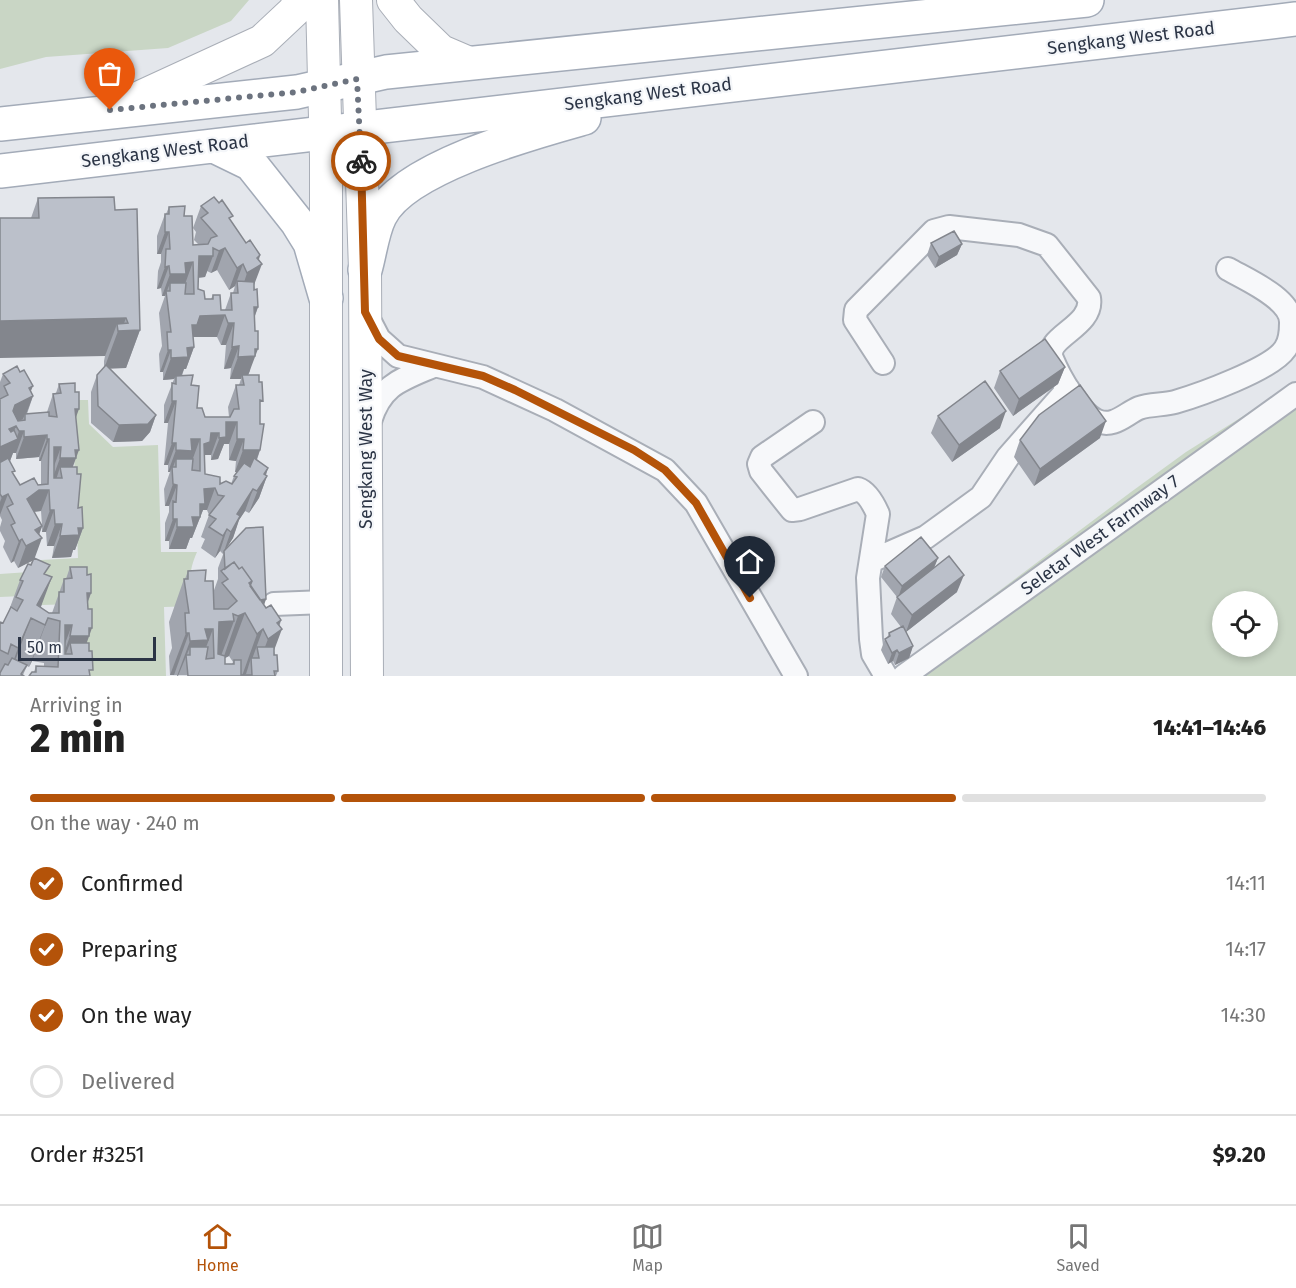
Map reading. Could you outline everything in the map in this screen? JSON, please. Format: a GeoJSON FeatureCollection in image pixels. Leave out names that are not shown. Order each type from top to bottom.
{"type":"FeatureCollection","features":[{"type":"Feature","properties":{"kind":"main road"},"geometry":{"type":"LineString","coordinates":[[110,110],[262,41],[294,11],[300,0]]}},
{"type":"Feature","properties":{"kind":"main road"},"geometry":{"type":"LineString","coordinates":[[322,0],[325,86],[326,676]]}},
{"type":"Feature","properties":{"kind":"main road","name":"Sengkang West Way"},"geometry":{"type":"LineString","coordinates":[[356,0],[365,270],[367,676]]}},
{"type":"Feature","properties":{"kind":"main road"},"geometry":{"type":"LineString","coordinates":[[393,0],[408,19],[441,51],[470,63]]}},
{"type":"Feature","properties":{"kind":"main road"},"geometry":{"type":"LineString","coordinates":[[0,124],[110,110],[297,92],[386,72],[1087,0]]}},
{"type":"Feature","properties":{"kind":"main road","name":"Sengkang West Road"},"geometry":{"type":"LineString","coordinates":[[0,171],[1296,19]]}},
{"type":"Feature","properties":{"kind":"main road"},"geometry":{"type":"LineString","coordinates":[[365,270],[380,215],[399,193],[425,175],[534,132],[679,91]]}},
{"type":"Feature","properties":{"kind":"main road"},"geometry":{"type":"LineString","coordinates":[[214,146],[251,164],[297,222],[310,243],[326,298]]}},
{"type":"Feature","properties":{"kind":"street"},"geometry":{"type":"LineString","coordinates":[[883,363],[855,320],[856,310],[934,231],[961,226],[1019,235],[1047,244],[1089,298],[1090,306],[1083,319],[1054,344],[1050,351],[1068,389],[1096,421],[1114,423],[1140,408],[1174,402],[1219,387],[1275,360],[1286,349],[1292,320],[1285,304],[1228,269]]}},
{"type":"Feature","properties":{"kind":"street"},"geometry":{"type":"LineString","coordinates":[[365,312],[379,339],[398,356],[483,376],[634,450],[665,470],[696,503],[796,676]]}},
{"type":"Feature","properties":{"kind":"street"},"geometry":{"type":"LineString","coordinates":[[366,436],[375,404],[383,392],[400,380],[433,366]]}},
{"type":"Feature","properties":{"kind":"street"},"geometry":{"type":"LineString","coordinates":[[871,561],[926,537],[981,497],[1008,456],[1068,389]]}},
{"type":"Feature","properties":{"kind":"street","name":"Seletar West Farmway 7"},"geometry":{"type":"LineString","coordinates":[[904,676],[1296,394]]}},
{"type":"Feature","properties":{"kind":"street"},"geometry":{"type":"LineString","coordinates":[[813,422],[762,457],[759,464],[761,471],[792,510],[858,489],[863,491],[878,514],[868,578],[871,647],[886,676]]}},
{"type":"Feature","properties":{"kind":"street"},"geometry":{"type":"LineString","coordinates":[[274,604],[325,602]]}},
{"type":"Feature","properties":{"kind":"green space"},"geometry":{"type":"Polygon","coordinates":[[[0,0],[249,0],[231,21],[168,48],[46,57],[0,69],[0,0]]]}},
{"type":"Feature","properties":{"kind":"green space"},"geometry":{"type":"Polygon","coordinates":[[[1296,383],[1296,676],[881,676],[899,666],[1186,452],[1296,383]]]}},
{"type":"Feature","properties":{"kind":"green space"},"geometry":{"type":"Polygon","coordinates":[[[72,400],[88,400],[89,424],[113,447],[158,445],[161,552],[197,552],[190,580],[192,593],[199,606],[164,607],[166,676],[80,676],[77,604],[42,605],[23,596],[0,597],[0,574],[29,572],[41,560],[78,558],[72,400]]]}},
{"type":"Feature","properties":{"kind":"building"},"geometry":{"type":"Polygon","coordinates":[[[114,197],[115,210],[137,209],[140,330],[118,331],[117,324],[128,323],[126,318],[0,321],[0,218],[39,218],[38,198],[114,197]]]}},
{"type":"Feature","properties":{"kind":"building"},"geometry":{"type":"Polygon","coordinates":[[[214,197],[219,203],[222,200],[233,216],[229,218],[246,243],[250,240],[260,255],[257,258],[262,264],[247,273],[243,264],[237,268],[225,248],[219,251],[213,248],[213,256],[199,256],[198,289],[204,291],[205,299],[213,299],[213,295],[220,295],[221,310],[232,310],[231,293],[238,293],[237,281],[254,282],[254,290],[257,289],[258,307],[254,307],[258,349],[255,349],[255,356],[238,357],[239,346],[232,347],[234,323],[228,323],[225,315],[200,316],[197,325],[192,325],[194,347],[187,348],[188,357],[171,358],[171,350],[168,350],[167,332],[171,332],[166,291],[170,291],[170,283],[186,283],[185,294],[194,294],[193,262],[185,263],[186,274],[170,274],[169,266],[165,267],[166,249],[170,249],[169,232],[165,232],[165,214],[169,214],[169,207],[185,206],[184,216],[192,216],[193,245],[208,244],[211,238],[217,236],[201,218],[208,213],[201,206],[214,197]]]}},
{"type":"Feature","properties":{"kind":"building"},"geometry":{"type":"Polygon","coordinates":[[[954,231],[962,244],[939,257],[931,243],[954,231]]]}},
{"type":"Feature","properties":{"kind":"building"},"geometry":{"type":"Polygon","coordinates":[[[1045,339],[1065,367],[1019,399],[1000,371],[1045,339]]]}},
{"type":"Feature","properties":{"kind":"building"},"geometry":{"type":"Polygon","coordinates":[[[106,365],[156,415],[148,424],[119,425],[98,406],[97,375],[106,365]]]}},
{"type":"Feature","properties":{"kind":"building"},"geometry":{"type":"Polygon","coordinates":[[[17,366],[20,372],[24,370],[33,386],[29,388],[33,396],[15,405],[13,411],[18,421],[25,420],[25,414],[49,412],[49,416],[57,417],[53,394],[61,393],[59,384],[75,383],[75,392],[79,392],[79,409],[75,409],[79,450],[75,450],[76,458],[60,458],[61,447],[54,447],[54,478],[62,478],[60,467],[77,467],[77,474],[81,474],[78,508],[82,507],[83,528],[78,528],[79,535],[60,536],[62,524],[55,524],[54,510],[50,510],[49,490],[39,490],[27,499],[42,526],[35,530],[42,538],[26,546],[22,539],[19,541],[11,525],[15,523],[7,507],[13,504],[8,494],[2,497],[0,494],[0,459],[1,462],[8,458],[15,471],[12,472],[20,485],[34,478],[38,485],[48,484],[49,439],[47,435],[24,437],[24,431],[19,431],[16,426],[9,429],[11,432],[14,430],[18,439],[0,447],[0,399],[8,395],[4,386],[10,383],[3,374],[17,366]]]}},
{"type":"Feature","properties":{"kind":"building"},"geometry":{"type":"Polygon","coordinates":[[[193,375],[191,385],[199,386],[197,408],[202,408],[205,417],[230,417],[234,409],[239,409],[236,385],[244,385],[242,375],[259,375],[259,382],[262,382],[263,401],[260,400],[260,424],[264,424],[260,450],[243,450],[244,439],[237,439],[237,422],[226,422],[226,437],[219,438],[219,433],[211,433],[210,442],[204,444],[205,474],[220,477],[220,484],[226,481],[232,484],[237,477],[234,476],[244,463],[250,467],[254,458],[268,468],[264,474],[267,476],[257,491],[253,489],[237,514],[240,516],[231,532],[227,529],[223,536],[209,527],[216,519],[209,515],[224,496],[218,495],[215,488],[204,489],[205,504],[200,504],[200,517],[192,517],[194,527],[177,527],[177,519],[173,519],[173,501],[176,502],[177,485],[173,484],[172,467],[176,467],[176,459],[193,459],[192,470],[200,471],[200,439],[191,439],[192,451],[176,450],[176,443],[172,443],[176,401],[172,401],[172,383],[176,384],[176,376],[193,375]]]}},
{"type":"Feature","properties":{"kind":"building"},"geometry":{"type":"Polygon","coordinates":[[[985,381],[1006,411],[959,445],[938,416],[985,381]]]}},
{"type":"Feature","properties":{"kind":"building"},"geometry":{"type":"Polygon","coordinates":[[[1080,385],[1106,421],[1040,469],[1020,440],[1039,415],[1080,385]]]}},
{"type":"Feature","properties":{"kind":"building"},"geometry":{"type":"Polygon","coordinates":[[[263,527],[266,599],[260,600],[250,586],[252,581],[242,567],[239,569],[234,562],[225,569],[224,551],[246,528],[263,527]]]}},
{"type":"Feature","properties":{"kind":"building"},"geometry":{"type":"Polygon","coordinates":[[[921,537],[938,558],[902,586],[885,566],[921,537]]]}},
{"type":"Feature","properties":{"kind":"building"},"geometry":{"type":"Polygon","coordinates":[[[949,556],[964,575],[912,615],[897,597],[949,556]]]}},
{"type":"Feature","properties":{"kind":"building"},"geometry":{"type":"Polygon","coordinates":[[[34,558],[50,565],[44,574],[52,577],[37,605],[49,613],[59,613],[59,592],[64,592],[64,579],[72,578],[70,567],[87,567],[87,575],[91,574],[91,593],[87,593],[88,609],[92,609],[92,628],[89,628],[89,636],[70,636],[72,625],[65,625],[65,654],[72,654],[70,643],[89,643],[93,670],[89,670],[90,676],[29,676],[32,672],[36,672],[36,666],[58,667],[60,621],[48,618],[45,625],[31,618],[18,648],[11,644],[8,654],[0,650],[0,622],[3,623],[11,607],[17,611],[23,600],[16,597],[23,581],[20,580],[28,564],[31,565],[34,558]]]}},
{"type":"Feature","properties":{"kind":"building"},"geometry":{"type":"Polygon","coordinates":[[[234,562],[239,569],[242,567],[252,581],[249,583],[266,608],[271,605],[281,620],[277,623],[282,629],[268,639],[263,629],[257,634],[245,613],[238,616],[233,614],[234,621],[219,622],[218,654],[225,656],[225,664],[234,664],[234,660],[241,660],[241,675],[252,675],[251,658],[259,658],[257,647],[274,647],[278,671],[274,671],[275,676],[188,676],[186,655],[190,655],[190,647],[208,647],[206,659],[214,658],[213,629],[205,629],[208,640],[190,641],[189,633],[186,633],[185,613],[189,613],[184,579],[188,579],[188,571],[206,570],[205,581],[213,581],[214,609],[228,609],[237,601],[222,583],[228,579],[221,571],[234,562]]]}},
{"type":"Feature","properties":{"kind":"building"},"geometry":{"type":"Polygon","coordinates":[[[903,626],[913,646],[899,653],[897,650],[892,653],[885,639],[890,636],[889,633],[903,626]]]}},
{"type":"Feature","properties":{"kind":"building"},"geometry":{"type":"Polygon","coordinates":[[[12,658],[27,665],[21,674],[24,676],[0,676],[5,664],[8,665],[12,658]]]}},
{"type":"Feature","properties":{"kind":"way so far"},"geometry":{"type":"LineString","coordinates":[[110,110],[297,92],[357,79],[361,161]]}},
{"type":"Feature","properties":{"kind":"route"},"geometry":{"type":"LineString","coordinates":[[361,161],[365,312],[379,339],[398,356],[483,376],[515,390],[634,450],[665,470],[696,503],[750,598]]}}]}
